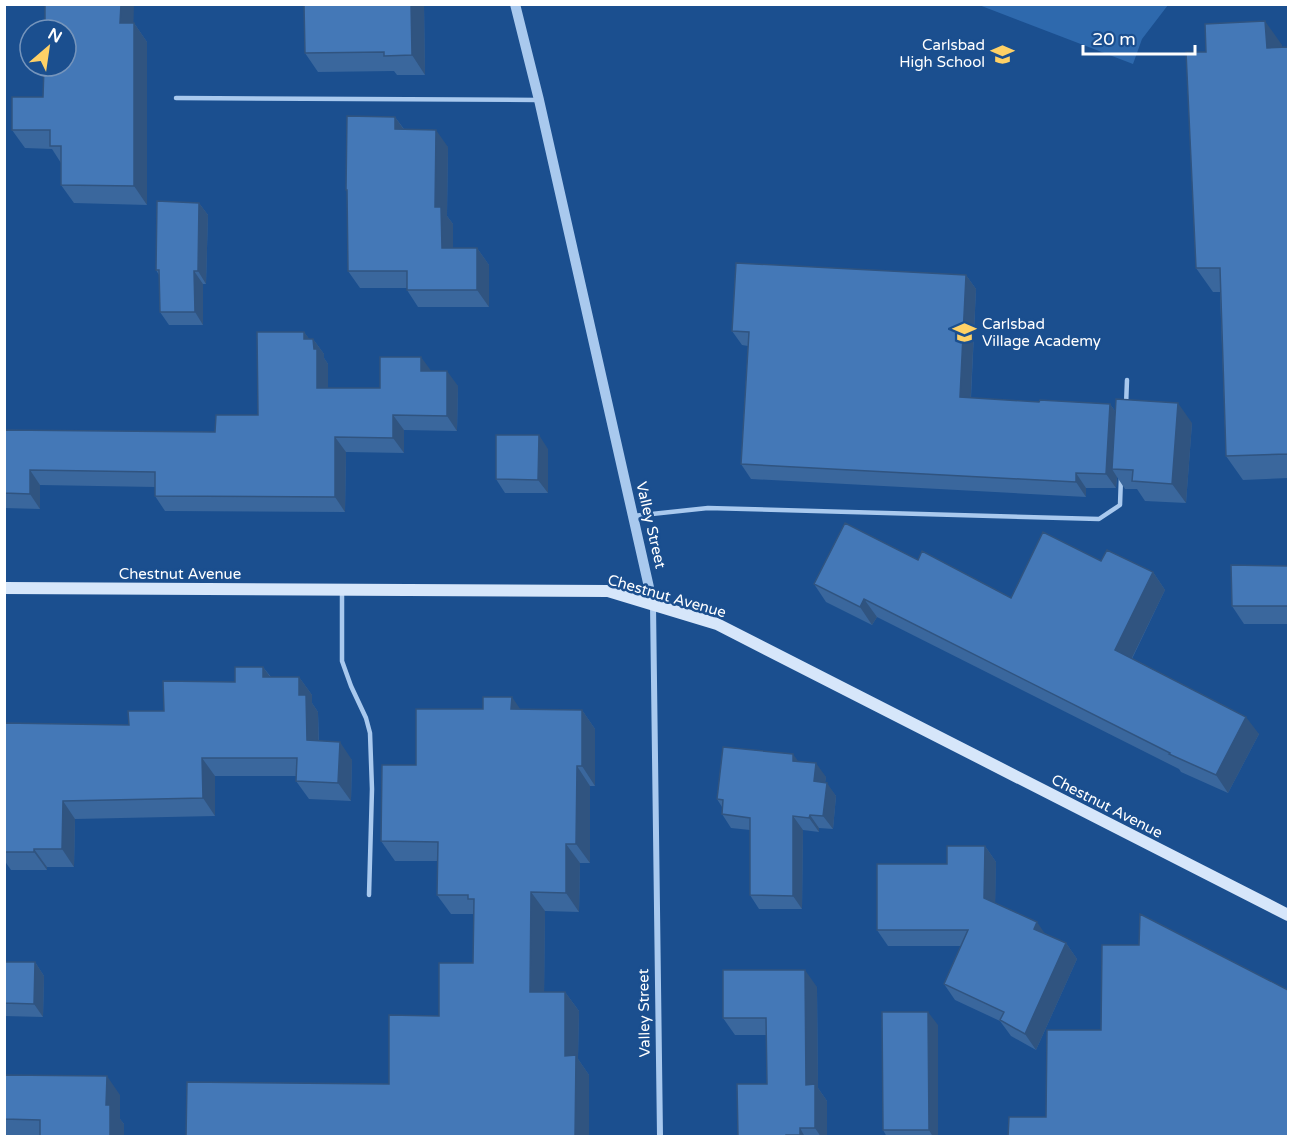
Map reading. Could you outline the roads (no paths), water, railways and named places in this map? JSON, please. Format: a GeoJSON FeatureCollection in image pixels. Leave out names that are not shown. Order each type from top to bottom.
{"type":"FeatureCollection","features":[{"type":"Feature","properties":{"kind":"main road","name":"Chestnut Avenue"},"geometry":{"type":"LineString","coordinates":[[4,588],[608,591],[717,624],[1288,915]]}},
{"type":"Feature","properties":{"kind":"street","name":"Valley Street"},"geometry":{"type":"LineString","coordinates":[[515,4],[539,100],[653,605],[660,1137]]}},
{"type":"Feature","properties":{"kind":"lane"},"geometry":{"type":"LineString","coordinates":[[176,98],[539,100]]}},
{"type":"Feature","properties":{"kind":"lane"},"geometry":{"type":"LineString","coordinates":[[1125,414],[1127,380]]}},
{"type":"Feature","properties":{"kind":"lane"},"geometry":{"type":"LineString","coordinates":[[633,516],[708,508],[1100,519],[1120,505],[1122,471]]}},
{"type":"Feature","properties":{"kind":"lane"},"geometry":{"type":"LineString","coordinates":[[342,590],[342,661],[370,733],[372,789],[369,895]]}},
{"type":"Feature","properties":{"kind":"place","name":"Carlsbad High School"},"geometry":{"type":"Point","coordinates":[1003,54]}},
{"type":"Feature","properties":{"kind":"place","name":"Carlsbad Village Academy"},"geometry":{"type":"Point","coordinates":[964,333]}}]}
